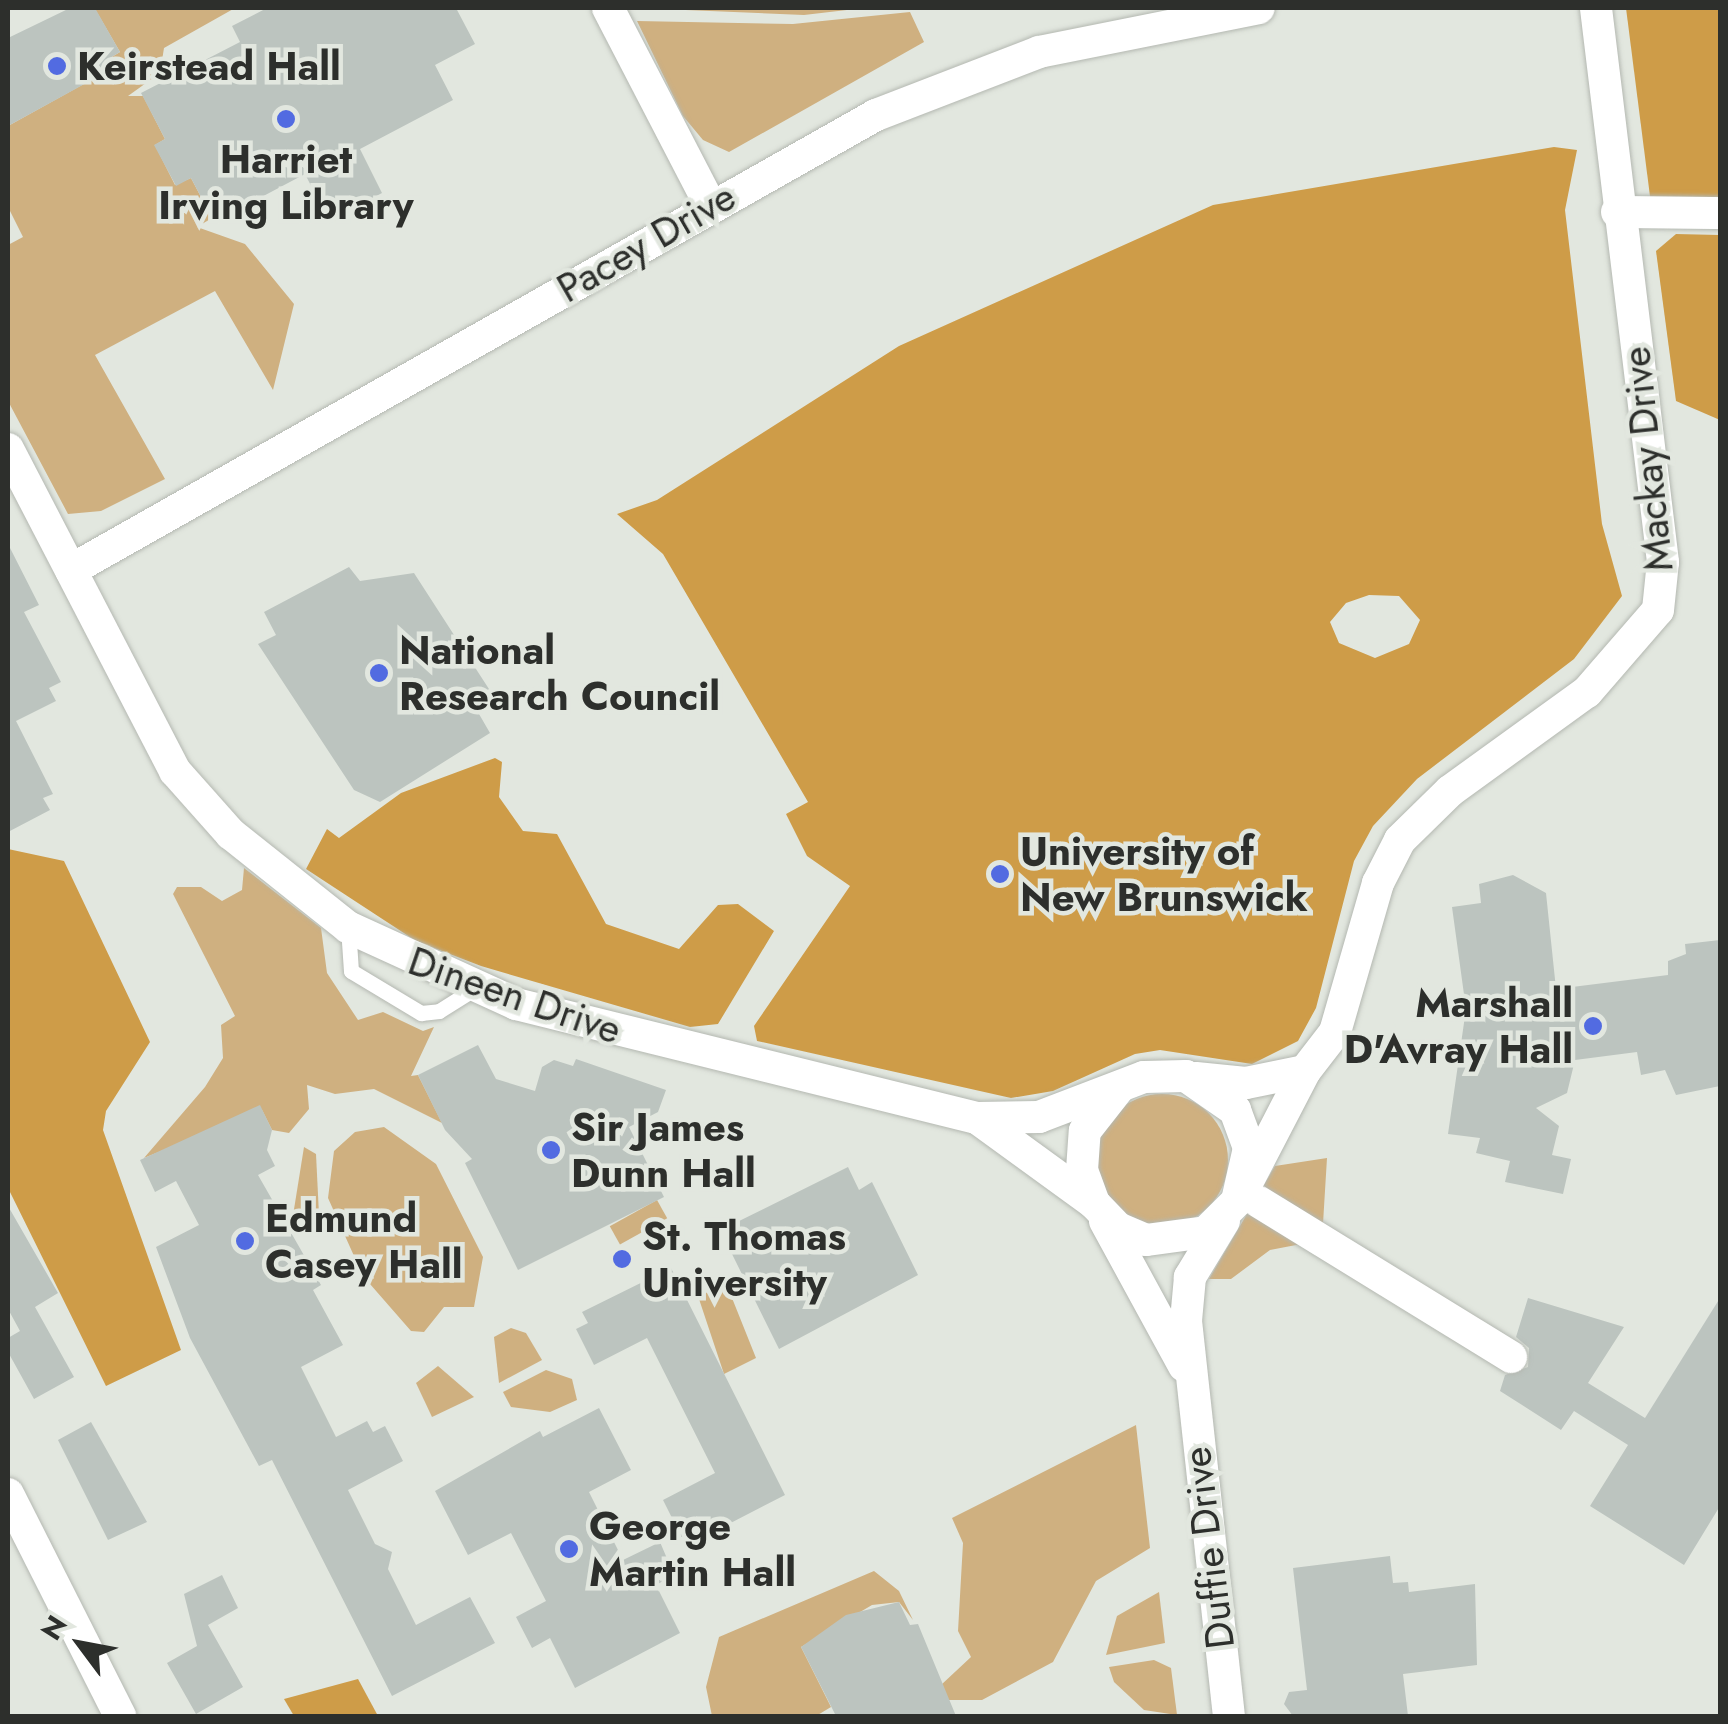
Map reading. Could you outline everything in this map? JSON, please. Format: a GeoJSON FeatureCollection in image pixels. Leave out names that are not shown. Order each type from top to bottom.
{"type":"FeatureCollection","features":[{"type":"Feature","properties":{"kind":"street"},"geometry":{"type":"LineString","coordinates":[[608,8],[710,205]]}},
{"type":"Feature","properties":{"kind":"street","name":"Pacey Drive"},"geometry":{"type":"LineString","coordinates":[[70,570],[710,205],[946,85],[1104,35],[1260,8]]}},
{"type":"Feature","properties":{"kind":"street","name":"Mackay Drive"},"geometry":{"type":"LineString","coordinates":[[1244,1201],[1305,1071],[1340,1020],[1378,883],[1400,840],[1450,792],[1587,692],[1658,610],[1663,562],[1596,8]]}},
{"type":"Feature","properties":{"kind":"street"},"geometry":{"type":"LineString","coordinates":[[1618,212],[1720,213]]}},
{"type":"Feature","properties":{"kind":"street","name":"Dineen Drive"},"geometry":{"type":"LineString","coordinates":[[8,449],[175,772],[231,834],[348,927],[474,990],[644,1040],[977,1118]]}},
{"type":"Feature","properties":{"kind":"street"},"geometry":{"type":"LineString","coordinates":[[977,1118],[1039,1117],[1144,1077],[1186,1076],[1246,1083],[1305,1071]]}},
{"type":"Feature","properties":{"kind":"street"},"geometry":{"type":"LineString","coordinates":[[1186,1076],[1221,1095],[1244,1128],[1244,1201]]}},
{"type":"Feature","properties":{"kind":"street"},"geometry":{"type":"LineString","coordinates":[[1118,1088],[1094,1113],[1082,1150],[1097,1207],[1132,1236],[1161,1242],[1206,1232],[1244,1201]]}},
{"type":"Feature","properties":{"kind":"street","name":"Duffie Drive"},"geometry":{"type":"LineString","coordinates":[[977,1118],[1097,1207],[1190,1379]]}},
{"type":"Feature","properties":{"kind":"street"},"geometry":{"type":"LineString","coordinates":[[1244,1201],[1510,1357]]}},
{"type":"Feature","properties":{"kind":"street","name":"Duffie Drive"},"geometry":{"type":"LineString","coordinates":[[1228,1716],[1190,1379],[1190,1277],[1244,1201]]}},
{"type":"Feature","properties":{"kind":"street"},"geometry":{"type":"LineString","coordinates":[[8,1494],[112,1714]]}},
{"type":"Feature","properties":{"kind":"shaded area"},"geometry":{"type":"Polygon","coordinates":[[[77,8],[235,8],[164,48],[160,73],[128,96],[143,96],[165,139],[155,145],[175,185],[191,178],[212,218],[197,227],[245,244],[294,304],[273,390],[215,291],[95,355],[165,479],[101,511],[68,514],[8,401],[8,245],[23,237],[8,207],[8,126],[109,70],[105,61],[120,52],[95,9],[80,16],[77,8]]]}},
{"type":"Feature","properties":{"kind":"shaded area"},"geometry":{"type":"Polygon","coordinates":[[[637,8],[864,8],[804,15],[637,8]]]}},
{"type":"Feature","properties":{"kind":"shaded area"},"geometry":{"type":"Polygon","coordinates":[[[1626,8],[1720,8],[1720,213],[1652,212],[1626,8]]]}},
{"type":"Feature","properties":{"kind":"shaded area"},"geometry":{"type":"Polygon","coordinates":[[[910,12],[924,42],[729,152],[703,140],[683,116],[637,21],[793,24],[910,12]]]}},
{"type":"Feature","properties":{"kind":"shaded area"},"geometry":{"type":"Polygon","coordinates":[[[1554,147],[1577,150],[1565,210],[1602,524],[1622,596],[1574,659],[1417,779],[1373,826],[1354,861],[1316,1008],[1298,1041],[1252,1064],[1160,1050],[1135,1054],[1053,1091],[1011,1098],[757,1041],[754,1026],[850,886],[807,856],[786,814],[808,802],[663,554],[617,514],[657,500],[899,346],[1213,205],[1554,147]],[[1369,595],[1346,603],[1330,622],[1339,643],[1375,658],[1409,644],[1420,620],[1399,596],[1369,595]]]}},
{"type":"Feature","properties":{"kind":"shaded area"},"geometry":{"type":"Polygon","coordinates":[[[1676,234],[1720,235],[1720,420],[1676,401],[1656,251],[1676,234]]]}},
{"type":"Feature","properties":{"kind":"shaded area"},"geometry":{"type":"Polygon","coordinates":[[[495,758],[502,762],[499,797],[523,831],[557,834],[606,924],[679,949],[718,905],[738,904],[774,931],[718,1024],[690,1027],[481,966],[416,941],[306,869],[327,829],[339,838],[401,793],[495,758]]]}},
{"type":"Feature","properties":{"kind":"shaded area"},"geometry":{"type":"Polygon","coordinates":[[[8,849],[64,861],[150,1042],[106,1111],[103,1130],[181,1350],[106,1386],[8,1188],[8,849]]]}},
{"type":"Feature","properties":{"kind":"shaded area"},"geometry":{"type":"Polygon","coordinates":[[[244,868],[321,928],[327,973],[358,1020],[383,1012],[423,1031],[434,1027],[411,1076],[418,1075],[442,1123],[374,1089],[335,1094],[307,1085],[309,1109],[289,1133],[272,1130],[262,1110],[144,1158],[205,1087],[223,1058],[221,1025],[235,1016],[173,894],[177,887],[201,887],[222,901],[242,890],[244,868]]]}},
{"type":"Feature","properties":{"kind":"shaded area"},"geometry":{"type":"Polygon","coordinates":[[[1162,1094],[1187,1099],[1209,1113],[1223,1135],[1228,1160],[1223,1185],[1209,1207],[1187,1221],[1162,1226],[1137,1221],[1115,1207],[1101,1185],[1096,1160],[1101,1135],[1115,1113],[1137,1099],[1162,1094]]]}},
{"type":"Feature","properties":{"kind":"shaded area"},"geometry":{"type":"Polygon","coordinates":[[[384,1127],[436,1164],[483,1257],[474,1307],[444,1307],[424,1332],[411,1331],[363,1276],[328,1198],[334,1151],[355,1132],[384,1127]]]}},
{"type":"Feature","properties":{"kind":"shaded area"},"geometry":{"type":"Polygon","coordinates":[[[304,1147],[316,1154],[319,1215],[291,1228],[304,1147]]]}},
{"type":"Feature","properties":{"kind":"shaded area"},"geometry":{"type":"Polygon","coordinates":[[[1327,1158],[1322,1240],[1270,1250],[1231,1279],[1209,1279],[1275,1166],[1327,1158]]]}},
{"type":"Feature","properties":{"kind":"shaded area"},"geometry":{"type":"Polygon","coordinates":[[[657,1200],[667,1218],[620,1245],[610,1226],[657,1200]]]}},
{"type":"Feature","properties":{"kind":"shaded area"},"geometry":{"type":"Polygon","coordinates":[[[724,1278],[756,1358],[724,1374],[699,1299],[724,1278]]]}},
{"type":"Feature","properties":{"kind":"shaded area"},"geometry":{"type":"Polygon","coordinates":[[[511,1328],[526,1333],[542,1360],[499,1383],[494,1337],[511,1328]]]}},
{"type":"Feature","properties":{"kind":"shaded area"},"geometry":{"type":"Polygon","coordinates":[[[438,1366],[474,1397],[432,1417],[416,1383],[438,1366]]]}},
{"type":"Feature","properties":{"kind":"shaded area"},"geometry":{"type":"Polygon","coordinates":[[[546,1370],[572,1379],[577,1400],[550,1412],[511,1407],[503,1392],[546,1370]]]}},
{"type":"Feature","properties":{"kind":"shaded area"},"geometry":{"type":"Polygon","coordinates":[[[1136,1425],[1150,1548],[1096,1581],[1053,1662],[982,1700],[948,1700],[941,1685],[971,1657],[958,1631],[963,1543],[952,1518],[1136,1425]]]}},
{"type":"Feature","properties":{"kind":"shaded area"},"geometry":{"type":"Polygon","coordinates":[[[874,1571],[899,1591],[913,1620],[899,1602],[872,1605],[801,1647],[831,1707],[816,1716],[712,1716],[706,1687],[719,1637],[874,1571]]]}},
{"type":"Feature","properties":{"kind":"shaded area"},"geometry":{"type":"Polygon","coordinates":[[[1159,1592],[1165,1643],[1106,1655],[1117,1616],[1159,1592]]]}},
{"type":"Feature","properties":{"kind":"shaded area"},"geometry":{"type":"Polygon","coordinates":[[[1154,1660],[1171,1668],[1177,1715],[1144,1710],[1114,1682],[1109,1667],[1154,1660]]]}},
{"type":"Feature","properties":{"kind":"shaded area"},"geometry":{"type":"Polygon","coordinates":[[[358,1679],[378,1716],[294,1716],[284,1699],[358,1679]]]}},
{"type":"Feature","properties":{"kind":"building","name":"Keirstead Hall"},"geometry":{"type":"Polygon","coordinates":[[[70,8],[95,8],[120,52],[105,61],[110,70],[8,126],[8,38],[70,8]]]}},
{"type":"Feature","properties":{"kind":"building","name":"Harriet Irving Library"},"geometry":{"type":"Polygon","coordinates":[[[267,8],[456,8],[475,44],[435,65],[453,100],[360,149],[382,193],[329,221],[305,174],[214,222],[191,178],[176,186],[154,145],[165,139],[141,93],[240,42],[232,26],[267,8]]]}},
{"type":"Feature","properties":{"kind":"building"},"geometry":{"type":"Polygon","coordinates":[[[8,544],[39,605],[24,612],[61,682],[49,688],[56,701],[16,721],[53,794],[43,798],[50,810],[8,832],[8,544]]]}},
{"type":"Feature","properties":{"kind":"building","name":"National Research Council"},"geometry":{"type":"Polygon","coordinates":[[[349,567],[360,581],[414,573],[498,703],[479,714],[490,733],[380,802],[354,790],[258,644],[276,635],[264,612],[349,567]]]}},
{"type":"Feature","properties":{"kind":"building","name":"Marshall D'Avray Hall"},"geometry":{"type":"Polygon","coordinates":[[[1513,875],[1546,893],[1556,989],[1668,975],[1668,961],[1686,954],[1685,944],[1720,940],[1720,1086],[1676,1095],[1665,1070],[1641,1075],[1637,1052],[1575,1060],[1567,1093],[1536,1108],[1559,1126],[1552,1155],[1571,1159],[1563,1194],[1505,1182],[1510,1161],[1476,1153],[1480,1138],[1448,1134],[1466,1009],[1452,907],[1481,903],[1479,884],[1513,875]]]}},
{"type":"Feature","properties":{"kind":"building","name":"Sir James Dunn Hall"},"geometry":{"type":"Polygon","coordinates":[[[478,1045],[496,1079],[535,1091],[542,1067],[554,1060],[573,1066],[576,1059],[666,1090],[658,1112],[629,1127],[664,1197],[518,1270],[465,1163],[472,1159],[445,1130],[418,1075],[478,1045]]]}},
{"type":"Feature","properties":{"kind":"building"},"geometry":{"type":"Polygon","coordinates":[[[260,1105],[272,1130],[267,1150],[275,1166],[258,1175],[321,1285],[313,1290],[343,1345],[301,1367],[336,1437],[367,1421],[373,1432],[385,1426],[403,1461],[348,1490],[375,1544],[392,1552],[388,1569],[416,1625],[470,1597],[495,1643],[392,1696],[272,1460],[259,1466],[190,1338],[156,1247],[199,1225],[176,1181],[155,1192],[140,1160],[260,1105]]]}},
{"type":"Feature","properties":{"kind":"building"},"geometry":{"type":"Polygon","coordinates":[[[848,1167],[859,1190],[872,1182],[918,1275],[779,1349],[732,1254],[745,1248],[733,1224],[848,1167]]]}},
{"type":"Feature","properties":{"kind":"building"},"geometry":{"type":"Polygon","coordinates":[[[8,1206],[58,1293],[35,1307],[74,1377],[34,1399],[8,1352],[8,1338],[20,1331],[8,1309],[8,1206]]]}},
{"type":"Feature","properties":{"kind":"building"},"geometry":{"type":"Polygon","coordinates":[[[671,1268],[785,1495],[686,1546],[663,1500],[715,1473],[647,1338],[594,1365],[576,1329],[588,1323],[582,1312],[671,1268]]]}},
{"type":"Feature","properties":{"kind":"building"},"geometry":{"type":"Polygon","coordinates":[[[1528,1298],[1624,1327],[1588,1383],[1645,1418],[1720,1298],[1720,1506],[1684,1565],[1590,1506],[1628,1445],[1574,1411],[1561,1430],[1500,1391],[1505,1375],[1528,1367],[1529,1348],[1516,1337],[1528,1298]]]}},
{"type":"Feature","properties":{"kind":"building","name":"George Martin Hall"},"geometry":{"type":"Polygon","coordinates":[[[599,1408],[631,1470],[589,1492],[623,1560],[660,1542],[674,1575],[656,1585],[680,1633],[575,1688],[550,1638],[532,1648],[516,1617],[546,1601],[511,1533],[468,1555],[435,1491],[540,1431],[543,1437],[599,1408]]]}},
{"type":"Feature","properties":{"kind":"building"},"geometry":{"type":"Polygon","coordinates":[[[91,1422],[147,1522],[108,1540],[58,1440],[91,1422]]]}},
{"type":"Feature","properties":{"kind":"building"},"geometry":{"type":"Polygon","coordinates":[[[1390,1556],[1393,1583],[1408,1582],[1409,1592],[1475,1584],[1477,1665],[1403,1674],[1408,1716],[1293,1716],[1284,1704],[1289,1692],[1307,1690],[1293,1568],[1390,1556]]]}},
{"type":"Feature","properties":{"kind":"building"},"geometry":{"type":"Polygon","coordinates":[[[222,1575],[238,1608],[208,1625],[243,1687],[196,1714],[167,1663],[197,1646],[184,1594],[222,1575]]]}},
{"type":"Feature","properties":{"kind":"building"},"geometry":{"type":"Polygon","coordinates":[[[899,1602],[910,1625],[918,1624],[956,1716],[836,1716],[801,1647],[846,1615],[899,1602]]]}},
{"type":"Feature","properties":{"kind":"place","name":"Keirstead Hall"},"geometry":{"type":"Point","coordinates":[57,66]}},
{"type":"Feature","properties":{"kind":"place","name":"Harriet Irving Library"},"geometry":{"type":"Point","coordinates":[286,119]}},
{"type":"Feature","properties":{"kind":"place","name":"National Research Council"},"geometry":{"type":"Point","coordinates":[379,673]}},
{"type":"Feature","properties":{"kind":"place","name":"University of New Brunswick"},"geometry":{"type":"Point","coordinates":[1000,874]}},
{"type":"Feature","properties":{"kind":"place","name":"Marshall D'Avray Hall"},"geometry":{"type":"Point","coordinates":[1593,1026]}},
{"type":"Feature","properties":{"kind":"place","name":"Sir James Dunn Hall"},"geometry":{"type":"Point","coordinates":[551,1150]}},
{"type":"Feature","properties":{"kind":"place","name":"Edmund Casey Hall"},"geometry":{"type":"Point","coordinates":[245,1241]}},
{"type":"Feature","properties":{"kind":"place","name":"St. Thomas University"},"geometry":{"type":"Point","coordinates":[622,1259]}},
{"type":"Feature","properties":{"kind":"place","name":"George Martin Hall"},"geometry":{"type":"Point","coordinates":[569,1549]}}]}
